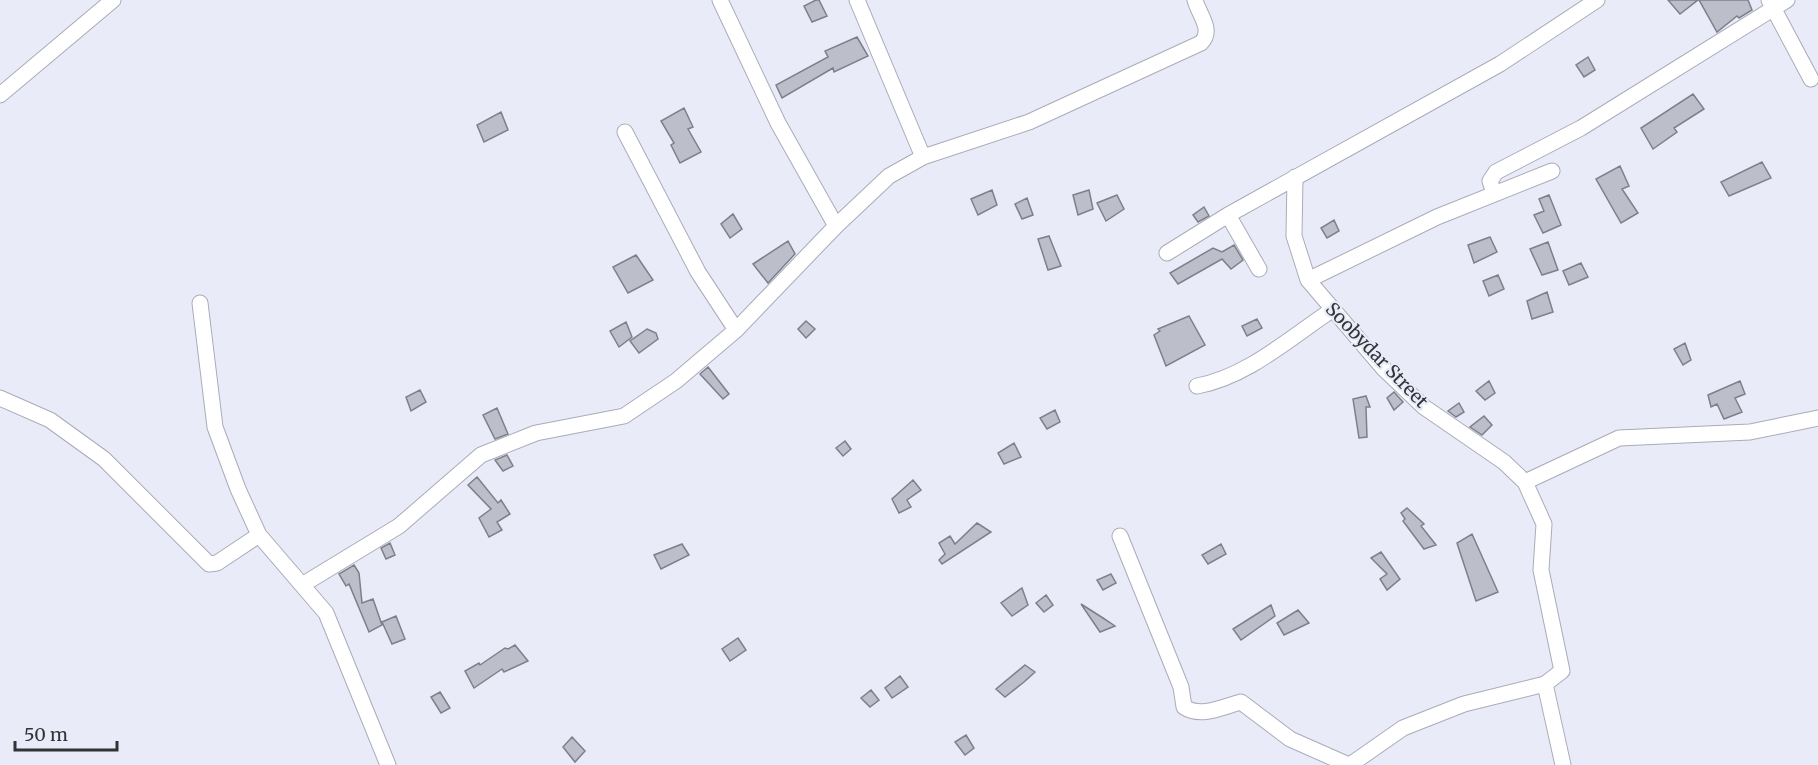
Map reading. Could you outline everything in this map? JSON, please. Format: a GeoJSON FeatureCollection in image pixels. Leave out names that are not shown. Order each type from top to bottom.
{"type":"FeatureCollection","features":[{"type":"Feature","properties":{"kind":"street"},"geometry":{"type":"LineString","coordinates":[[0,95],[113,0]]}},
{"type":"Feature","properties":{"kind":"street"},"geometry":{"type":"LineString","coordinates":[[720,0],[778,123],[836,226]]}},
{"type":"Feature","properties":{"kind":"street"},"geometry":{"type":"LineString","coordinates":[[857,0],[923,157]]}},
{"type":"Feature","properties":{"kind":"street"},"geometry":{"type":"LineString","coordinates":[[302,585],[399,526],[481,455],[536,433],[624,416],[676,381],[736,330],[836,226],[889,176],[923,157],[1029,122],[1201,43],[1208,29],[1195,0]]}},
{"type":"Feature","properties":{"kind":"street"},"geometry":{"type":"LineString","coordinates":[[1167,253],[1228,214],[1316,168],[1500,64],[1597,0]]}},
{"type":"Feature","properties":{"kind":"street"},"geometry":{"type":"LineString","coordinates":[[1494,193],[1490,181],[1496,172],[1581,128],[1777,3],[1811,79]]}},
{"type":"Feature","properties":{"kind":"street"},"geometry":{"type":"LineString","coordinates":[[625,132],[698,272],[736,330]]}},
{"type":"Feature","properties":{"kind":"street"},"geometry":{"type":"LineString","coordinates":[[1308,280],[1437,217],[1552,171]]}},
{"type":"Feature","properties":{"kind":"street","name":"Soobydar Street"},"geometry":{"type":"LineString","coordinates":[[1295,177],[1294,236],[1308,280],[1383,368],[1424,407],[1504,462],[1525,482],[1544,524],[1541,570],[1562,671],[1545,684]]}},
{"type":"Feature","properties":{"kind":"street"},"geometry":{"type":"LineString","coordinates":[[1228,214],[1259,269]]}},
{"type":"Feature","properties":{"kind":"street"},"geometry":{"type":"LineString","coordinates":[[200,303],[215,426],[238,489],[259,535],[326,613],[388,765]]}},
{"type":"Feature","properties":{"kind":"street"},"geometry":{"type":"LineString","coordinates":[[1197,386],[1208,384],[1248,367],[1332,310]]}},
{"type":"Feature","properties":{"kind":"street"},"geometry":{"type":"LineString","coordinates":[[0,398],[51,420],[104,459],[209,564],[217,564],[259,535]]}},
{"type":"Feature","properties":{"kind":"street"},"geometry":{"type":"LineString","coordinates":[[1525,482],[1619,438],[1750,432],[1818,418]]}},
{"type":"Feature","properties":{"kind":"street"},"geometry":{"type":"LineString","coordinates":[[1120,536],[1181,687],[1184,707],[1192,712],[1206,712],[1241,702],[1290,739],[1350,765],[1403,728],[1464,705],[1545,684],[1563,765]]}},
{"type":"Feature","properties":{"kind":"building"},"geometry":{"type":"Polygon","coordinates":[[[819,0],[827,16],[812,22],[804,6],[819,0]]]}},
{"type":"Feature","properties":{"kind":"building"},"geometry":{"type":"Polygon","coordinates":[[[1668,0],[1698,0],[1680,14],[1668,0]]]}},
{"type":"Feature","properties":{"kind":"building"},"geometry":{"type":"Polygon","coordinates":[[[1699,0],[1748,0],[1752,10],[1739,18],[1737,16],[1717,32],[1699,0]]]}},
{"type":"Feature","properties":{"kind":"building"},"geometry":{"type":"Polygon","coordinates":[[[857,37],[868,56],[834,72],[833,68],[782,98],[776,85],[828,57],[825,51],[857,37]]]}},
{"type":"Feature","properties":{"kind":"building"},"geometry":{"type":"Polygon","coordinates":[[[1588,57],[1595,70],[1584,77],[1576,65],[1588,57]]]}},
{"type":"Feature","properties":{"kind":"building"},"geometry":{"type":"Polygon","coordinates":[[[1693,94],[1704,109],[1674,128],[1677,132],[1653,149],[1641,128],[1693,94]]]}},
{"type":"Feature","properties":{"kind":"building"},"geometry":{"type":"Polygon","coordinates":[[[684,108],[693,127],[688,129],[701,152],[680,163],[671,145],[674,143],[661,121],[684,108]]]}},
{"type":"Feature","properties":{"kind":"building"},"geometry":{"type":"Polygon","coordinates":[[[501,112],[508,130],[484,142],[477,125],[501,112]]]}},
{"type":"Feature","properties":{"kind":"building"},"geometry":{"type":"Polygon","coordinates":[[[1762,162],[1771,178],[1729,196],[1721,182],[1762,162]]]}},
{"type":"Feature","properties":{"kind":"building"},"geometry":{"type":"Polygon","coordinates":[[[1620,166],[1629,186],[1622,189],[1638,213],[1621,223],[1596,179],[1620,166]]]}},
{"type":"Feature","properties":{"kind":"building"},"geometry":{"type":"Polygon","coordinates":[[[992,190],[997,205],[978,215],[971,199],[992,190]]]}},
{"type":"Feature","properties":{"kind":"building"},"geometry":{"type":"Polygon","coordinates":[[[1089,190],[1093,209],[1078,215],[1073,195],[1089,190]]]}},
{"type":"Feature","properties":{"kind":"building"},"geometry":{"type":"Polygon","coordinates":[[[1117,195],[1124,209],[1106,221],[1097,203],[1117,195]]]}},
{"type":"Feature","properties":{"kind":"building"},"geometry":{"type":"Polygon","coordinates":[[[1549,195],[1561,225],[1543,233],[1534,215],[1544,211],[1539,199],[1549,195]]]}},
{"type":"Feature","properties":{"kind":"building"},"geometry":{"type":"Polygon","coordinates":[[[1027,198],[1033,215],[1022,219],[1015,204],[1027,198]]]}},
{"type":"Feature","properties":{"kind":"building"},"geometry":{"type":"Polygon","coordinates":[[[1204,207],[1209,216],[1198,222],[1193,215],[1204,207]]]}},
{"type":"Feature","properties":{"kind":"building"},"geometry":{"type":"Polygon","coordinates":[[[733,214],[742,229],[730,238],[721,224],[733,214]]]}},
{"type":"Feature","properties":{"kind":"building"},"geometry":{"type":"Polygon","coordinates":[[[1334,220],[1339,231],[1327,238],[1321,228],[1334,220]]]}},
{"type":"Feature","properties":{"kind":"building"},"geometry":{"type":"Polygon","coordinates":[[[1049,236],[1061,266],[1048,270],[1038,239],[1049,236]]]}},
{"type":"Feature","properties":{"kind":"building"},"geometry":{"type":"Polygon","coordinates":[[[1490,237],[1497,252],[1474,263],[1468,245],[1490,237]]]}},
{"type":"Feature","properties":{"kind":"building"},"geometry":{"type":"Polygon","coordinates":[[[788,241],[795,254],[768,283],[753,264],[788,241]]]}},
{"type":"Feature","properties":{"kind":"building"},"geometry":{"type":"Polygon","coordinates":[[[1548,242],[1558,270],[1542,275],[1530,249],[1548,242]]]}},
{"type":"Feature","properties":{"kind":"building"},"geometry":{"type":"Polygon","coordinates":[[[1234,245],[1243,260],[1231,269],[1222,259],[1178,284],[1170,273],[1213,248],[1222,252],[1234,245]]]}},
{"type":"Feature","properties":{"kind":"building"},"geometry":{"type":"Polygon","coordinates":[[[636,255],[653,280],[628,293],[613,267],[636,255]]]}},
{"type":"Feature","properties":{"kind":"building"},"geometry":{"type":"Polygon","coordinates":[[[1581,263],[1588,277],[1569,285],[1563,271],[1581,263]]]}},
{"type":"Feature","properties":{"kind":"building"},"geometry":{"type":"Polygon","coordinates":[[[1498,275],[1504,289],[1489,296],[1483,281],[1498,275]]]}},
{"type":"Feature","properties":{"kind":"building"},"geometry":{"type":"Polygon","coordinates":[[[1547,292],[1553,312],[1532,319],[1527,301],[1547,292]]]}},
{"type":"Feature","properties":{"kind":"building"},"geometry":{"type":"Polygon","coordinates":[[[1189,316],[1205,345],[1166,366],[1154,335],[1160,331],[1158,329],[1189,316]]]}},
{"type":"Feature","properties":{"kind":"building"},"geometry":{"type":"Polygon","coordinates":[[[1257,319],[1262,328],[1247,336],[1242,326],[1257,319]]]}},
{"type":"Feature","properties":{"kind":"building"},"geometry":{"type":"Polygon","coordinates":[[[806,321],[815,329],[806,338],[798,329],[806,321]]]}},
{"type":"Feature","properties":{"kind":"building"},"geometry":{"type":"Polygon","coordinates":[[[626,322],[632,337],[619,347],[610,331],[626,322]]]}},
{"type":"Feature","properties":{"kind":"building"},"geometry":{"type":"Polygon","coordinates":[[[647,329],[656,333],[658,339],[639,353],[630,341],[647,329]]]}},
{"type":"Feature","properties":{"kind":"building"},"geometry":{"type":"Polygon","coordinates":[[[1685,343],[1691,360],[1683,365],[1674,349],[1685,343]]]}},
{"type":"Feature","properties":{"kind":"building"},"geometry":{"type":"Polygon","coordinates":[[[708,367],[729,394],[723,399],[700,374],[708,367]]]}},
{"type":"Feature","properties":{"kind":"building"},"geometry":{"type":"Polygon","coordinates":[[[1489,381],[1495,393],[1485,400],[1476,391],[1489,381]]]}},
{"type":"Feature","properties":{"kind":"building"},"geometry":{"type":"Polygon","coordinates":[[[1740,381],[1745,394],[1735,398],[1742,412],[1724,419],[1717,404],[1711,407],[1708,395],[1740,381]]]}},
{"type":"Feature","properties":{"kind":"building"},"geometry":{"type":"Polygon","coordinates":[[[420,390],[426,402],[411,411],[406,397],[420,390]]]}},
{"type":"Feature","properties":{"kind":"building"},"geometry":{"type":"Polygon","coordinates":[[[1394,392],[1403,402],[1394,410],[1387,398],[1394,392]]]}},
{"type":"Feature","properties":{"kind":"building"},"geometry":{"type":"Polygon","coordinates":[[[1366,396],[1370,407],[1366,407],[1367,437],[1359,438],[1353,399],[1366,396]]]}},
{"type":"Feature","properties":{"kind":"building"},"geometry":{"type":"Polygon","coordinates":[[[1459,403],[1464,412],[1456,417],[1448,411],[1459,403]]]}},
{"type":"Feature","properties":{"kind":"building"},"geometry":{"type":"Polygon","coordinates":[[[497,408],[508,434],[495,439],[483,415],[497,408]]]}},
{"type":"Feature","properties":{"kind":"building"},"geometry":{"type":"Polygon","coordinates":[[[1055,410],[1060,422],[1047,429],[1040,418],[1055,410]]]}},
{"type":"Feature","properties":{"kind":"building"},"geometry":{"type":"Polygon","coordinates":[[[1484,416],[1492,425],[1482,435],[1470,427],[1484,416]]]}},
{"type":"Feature","properties":{"kind":"building"},"geometry":{"type":"Polygon","coordinates":[[[845,441],[851,449],[843,456],[836,448],[845,441]]]}},
{"type":"Feature","properties":{"kind":"building"},"geometry":{"type":"Polygon","coordinates":[[[1014,443],[1021,457],[1004,464],[998,453],[1014,443]]]}},
{"type":"Feature","properties":{"kind":"building"},"geometry":{"type":"Polygon","coordinates":[[[507,455],[513,466],[503,471],[495,460],[507,455]]]}},
{"type":"Feature","properties":{"kind":"building"},"geometry":{"type":"Polygon","coordinates":[[[477,477],[498,503],[501,500],[510,514],[497,522],[502,530],[489,537],[479,518],[491,509],[468,485],[477,477]]]}},
{"type":"Feature","properties":{"kind":"building"},"geometry":{"type":"Polygon","coordinates":[[[913,480],[921,490],[907,500],[911,507],[899,513],[892,499],[913,480]]]}},
{"type":"Feature","properties":{"kind":"building"},"geometry":{"type":"Polygon","coordinates":[[[1407,508],[1424,524],[1421,526],[1436,545],[1424,549],[1403,521],[1405,519],[1401,513],[1407,508]]]}},
{"type":"Feature","properties":{"kind":"building"},"geometry":{"type":"Polygon","coordinates":[[[977,523],[991,532],[942,564],[939,560],[945,554],[939,543],[950,536],[955,544],[977,523]]]}},
{"type":"Feature","properties":{"kind":"building"},"geometry":{"type":"Polygon","coordinates":[[[1472,534],[1498,592],[1476,601],[1457,543],[1472,534]]]}},
{"type":"Feature","properties":{"kind":"building"},"geometry":{"type":"Polygon","coordinates":[[[390,543],[395,555],[386,559],[381,548],[390,543]]]}},
{"type":"Feature","properties":{"kind":"building"},"geometry":{"type":"Polygon","coordinates":[[[682,544],[689,555],[661,569],[654,555],[682,544]]]}},
{"type":"Feature","properties":{"kind":"building"},"geometry":{"type":"Polygon","coordinates":[[[1221,544],[1226,554],[1208,564],[1202,555],[1221,544]]]}},
{"type":"Feature","properties":{"kind":"building"},"geometry":{"type":"Polygon","coordinates":[[[1381,552],[1400,579],[1387,590],[1380,579],[1387,574],[1371,558],[1381,552]]]}},
{"type":"Feature","properties":{"kind":"building"},"geometry":{"type":"Polygon","coordinates":[[[354,565],[359,573],[362,603],[373,599],[382,625],[369,632],[349,584],[346,586],[339,574],[354,565]]]}},
{"type":"Feature","properties":{"kind":"building"},"geometry":{"type":"Polygon","coordinates":[[[1111,574],[1116,583],[1103,590],[1097,580],[1111,574]]]}},
{"type":"Feature","properties":{"kind":"building"},"geometry":{"type":"Polygon","coordinates":[[[1022,588],[1028,605],[1012,616],[1001,603],[1022,588]]]}},
{"type":"Feature","properties":{"kind":"building"},"geometry":{"type":"Polygon","coordinates":[[[1046,595],[1053,605],[1044,612],[1036,603],[1046,595]]]}},
{"type":"Feature","properties":{"kind":"building"},"geometry":{"type":"Polygon","coordinates":[[[1081,604],[1103,618],[1115,626],[1100,632],[1081,604]]]}},
{"type":"Feature","properties":{"kind":"building"},"geometry":{"type":"Polygon","coordinates":[[[1271,605],[1275,616],[1241,640],[1233,629],[1271,605]]]}},
{"type":"Feature","properties":{"kind":"building"},"geometry":{"type":"Polygon","coordinates":[[[1298,610],[1309,623],[1284,635],[1277,623],[1298,610]]]}},
{"type":"Feature","properties":{"kind":"building"},"geometry":{"type":"Polygon","coordinates":[[[396,616],[405,639],[392,644],[382,622],[396,616]]]}},
{"type":"Feature","properties":{"kind":"building"},"geometry":{"type":"Polygon","coordinates":[[[738,638],[746,650],[730,661],[722,649],[738,638]]]}},
{"type":"Feature","properties":{"kind":"building"},"geometry":{"type":"Polygon","coordinates":[[[515,645],[528,661],[504,672],[502,669],[474,688],[465,671],[479,663],[480,665],[505,648],[508,649],[515,645]]]}},
{"type":"Feature","properties":{"kind":"building"},"geometry":{"type":"Polygon","coordinates":[[[1025,665],[1035,672],[1005,697],[996,689],[1025,665]]]}},
{"type":"Feature","properties":{"kind":"building"},"geometry":{"type":"Polygon","coordinates":[[[900,676],[908,687],[892,698],[885,688],[900,676]]]}},
{"type":"Feature","properties":{"kind":"building"},"geometry":{"type":"Polygon","coordinates":[[[871,690],[879,700],[870,707],[861,698],[871,690]]]}},
{"type":"Feature","properties":{"kind":"building"},"geometry":{"type":"Polygon","coordinates":[[[440,692],[450,708],[441,713],[431,697],[440,692]]]}},
{"type":"Feature","properties":{"kind":"building"},"geometry":{"type":"Polygon","coordinates":[[[966,735],[974,748],[965,755],[955,742],[966,735]]]}},
{"type":"Feature","properties":{"kind":"building"},"geometry":{"type":"Polygon","coordinates":[[[572,737],[585,751],[575,762],[563,747],[572,737]]]}}]}
